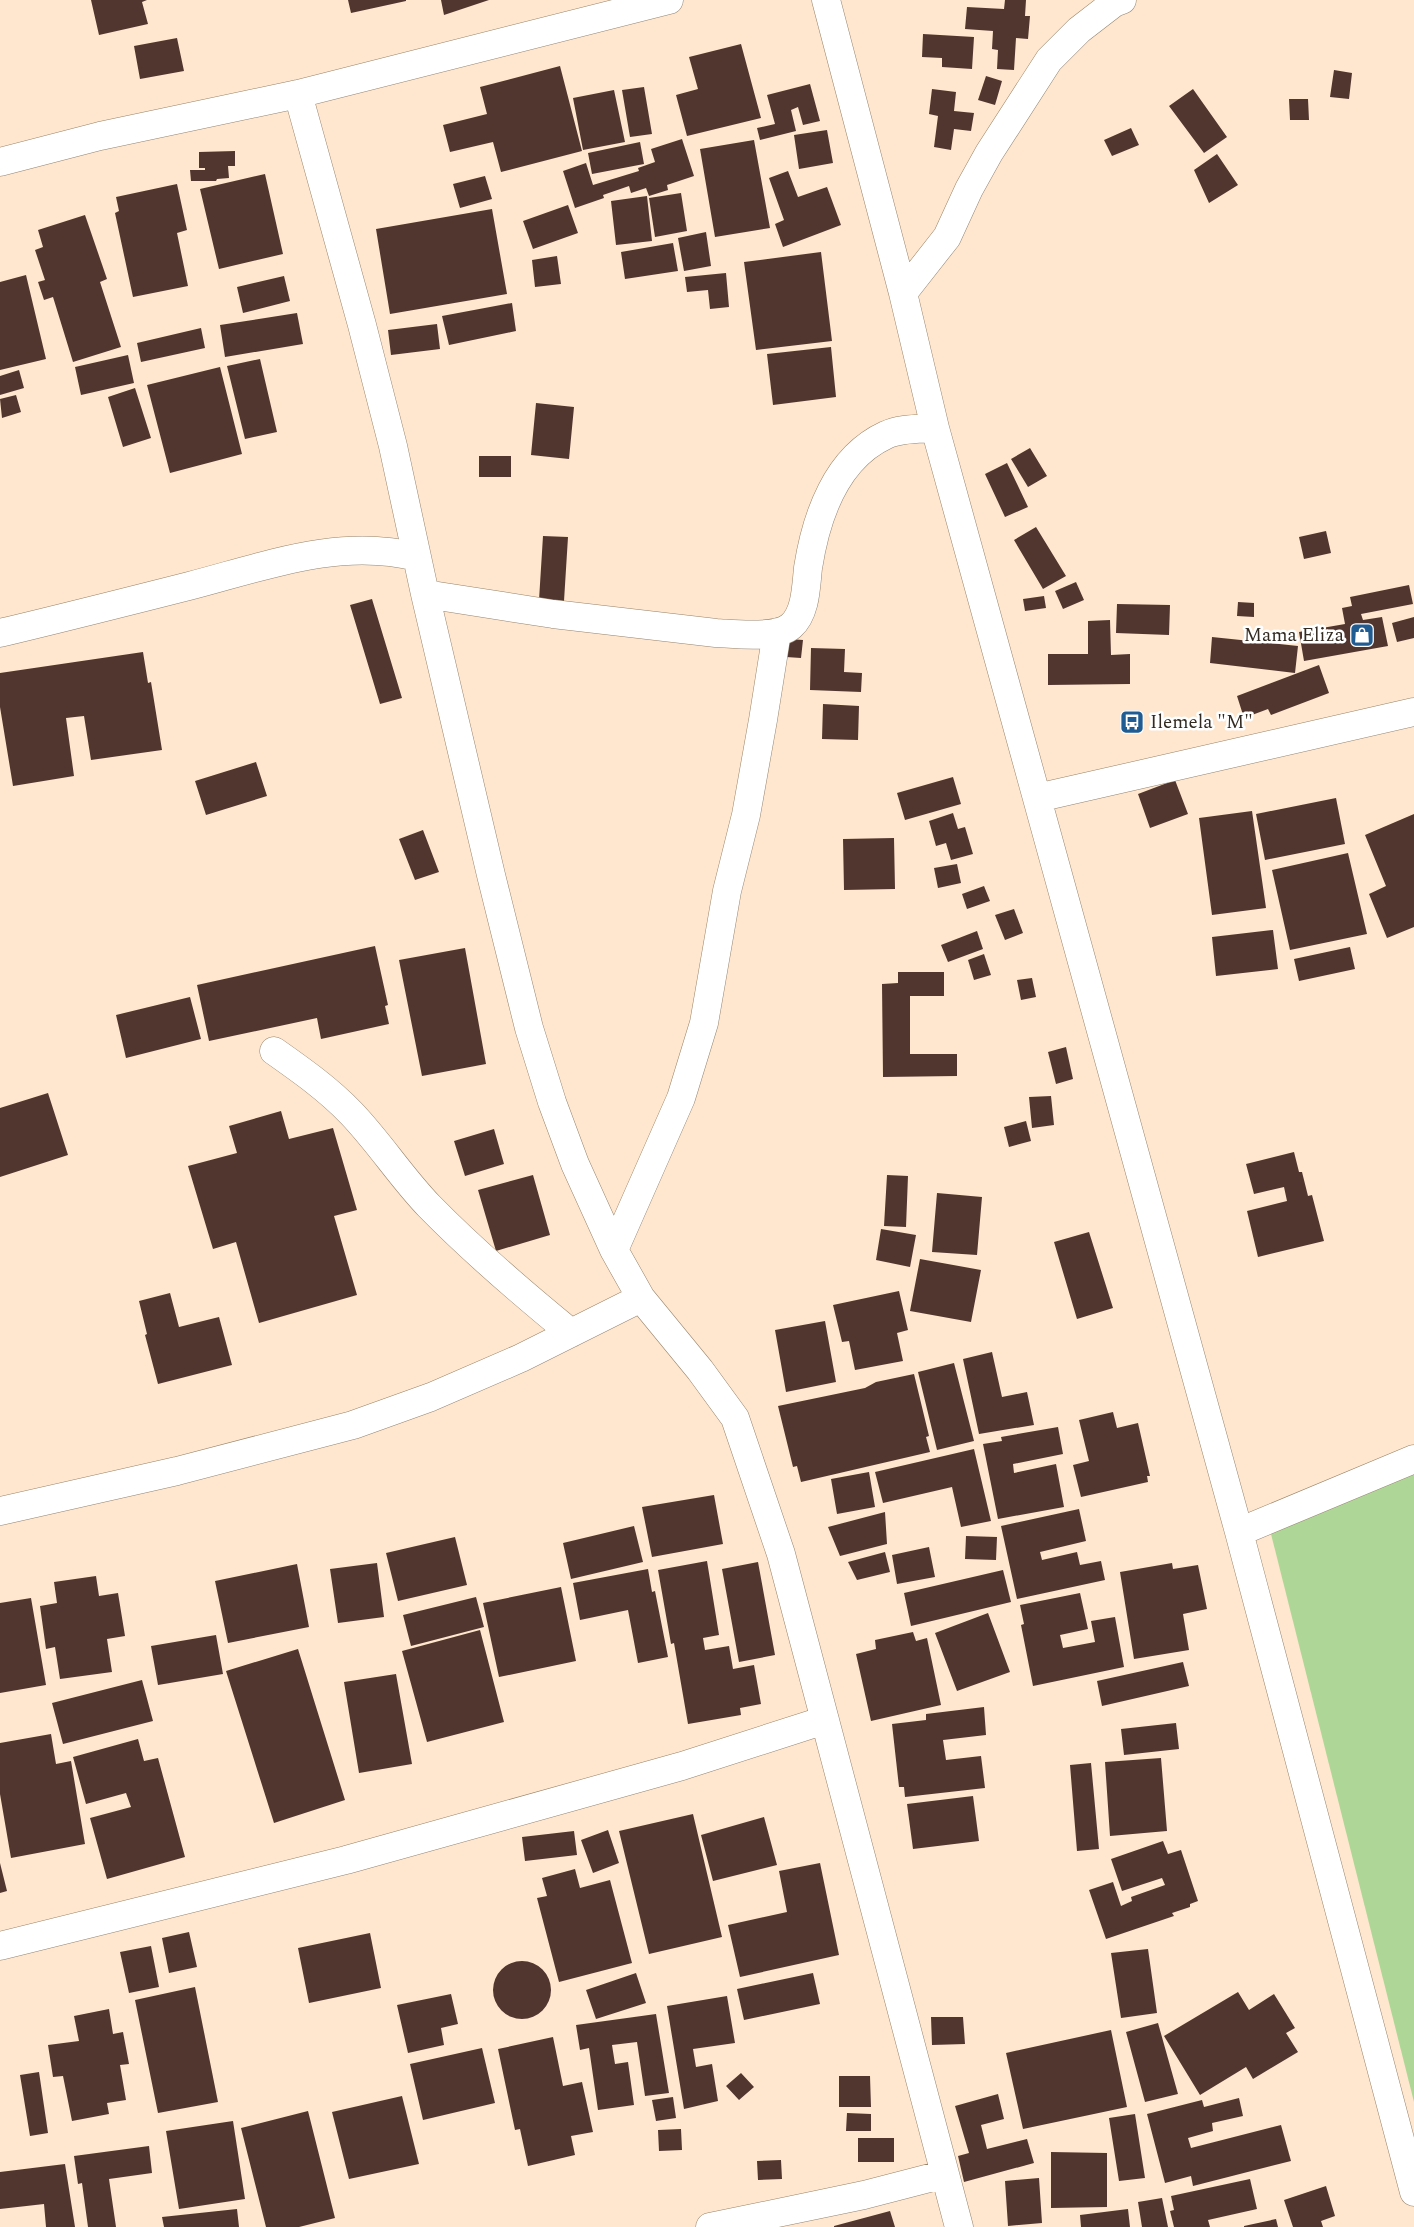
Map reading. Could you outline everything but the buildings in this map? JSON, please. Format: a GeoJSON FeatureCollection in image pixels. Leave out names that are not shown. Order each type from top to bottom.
{"type":"FeatureCollection","features":[{"type":"Feature","properties":{"kind":"street"},"geometry":{"type":"LineString","coordinates":[[0,162],[100,136],[298,94],[669,0]]}},
{"type":"Feature","properties":{"kind":"street"},"geometry":{"type":"LineString","coordinates":[[826,0],[903,293],[935,428],[1239,1532],[1414,2192]]}},
{"type":"Feature","properties":{"kind":"street"},"geometry":{"type":"LineString","coordinates":[[903,293],[946,237],[989,153],[1049,60],[1079,30],[1114,3],[1122,0]]}},
{"type":"Feature","properties":{"kind":"street"},"geometry":{"type":"LineString","coordinates":[[298,94],[365,334],[393,446],[416,557],[529,1028],[552,1102],[575,1164],[614,1250],[641,1298],[700,1370],[735,1418],[781,1554],[959,2227]]}},
{"type":"Feature","properties":{"kind":"street"},"geometry":{"type":"LineString","coordinates":[[425,594],[492,606],[621,623],[743,635],[776,632],[793,625],[798,616],[803,602],[809,562],[824,508],[830,491],[843,471],[861,452],[887,435],[909,430],[935,428]]}},
{"type":"Feature","properties":{"kind":"street"},"geometry":{"type":"LineString","coordinates":[[0,633],[186,587],[285,560],[352,550],[392,550],[416,557]]}},
{"type":"Feature","properties":{"kind":"street"},"geometry":{"type":"LineString","coordinates":[[614,1250],[681,1098],[704,1023],[727,891],[746,815],[776,632]]}},
{"type":"Feature","properties":{"kind":"street"},"geometry":{"type":"LineString","coordinates":[[1037,798],[1414,712]]}},
{"type":"Feature","properties":{"kind":"street"},"geometry":{"type":"LineString","coordinates":[[274,1051],[304,1072],[352,1114],[401,1175],[430,1206],[503,1277],[571,1333]]}},
{"type":"Feature","properties":{"kind":"street"},"geometry":{"type":"LineString","coordinates":[[0,1511],[177,1471],[353,1425],[440,1393],[521,1358],[641,1298]]}},
{"type":"Feature","properties":{"kind":"street"},"geometry":{"type":"LineString","coordinates":[[1239,1532],[1414,1460]]}},
{"type":"Feature","properties":{"kind":"street"},"geometry":{"type":"LineString","coordinates":[[0,1946],[346,1860],[682,1766],[825,1720]]}},
{"type":"Feature","properties":{"kind":"street"},"geometry":{"type":"LineString","coordinates":[[710,2227],[864,2196],[945,2174]]}},
{"type":"Feature","properties":{"kind":"green space"},"geometry":{"type":"Polygon","coordinates":[[[1414,1468],[1414,2102],[1269,1526],[1414,1468]]]}},
{"type":"Feature","properties":{"kind":"place","name":"Mama Eliza"},"geometry":{"type":"Point","coordinates":[1362,635]}},
{"type":"Feature","properties":{"kind":"place","name":"Ilemela \"M\""},"geometry":{"type":"Point","coordinates":[1132,722]}}]}
